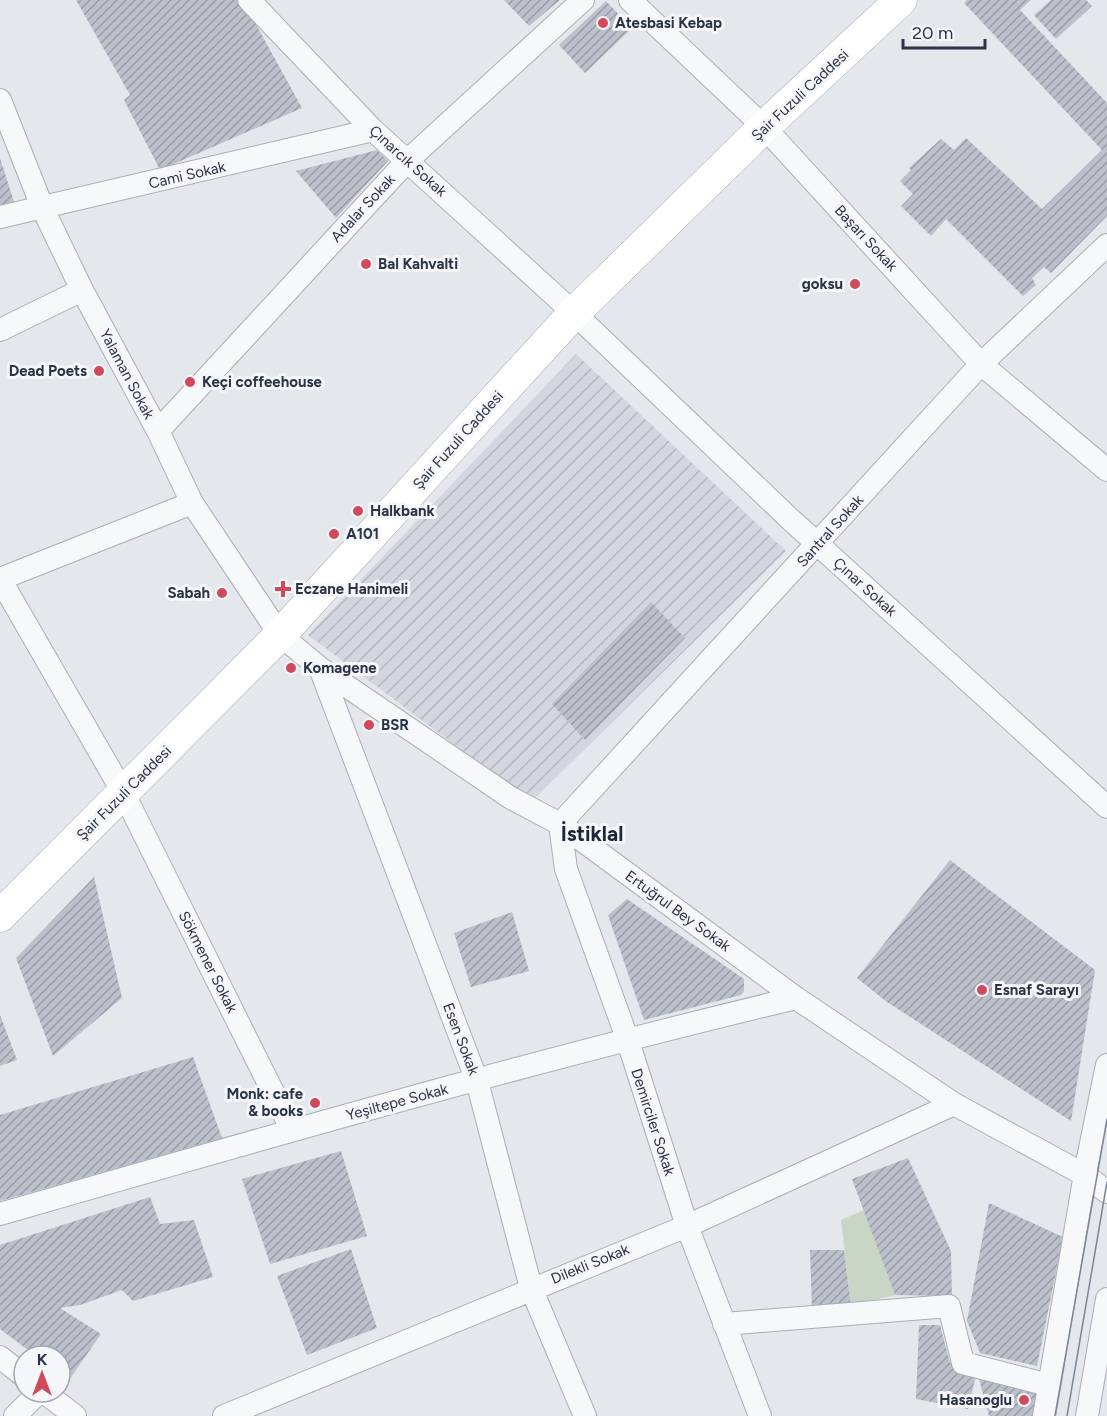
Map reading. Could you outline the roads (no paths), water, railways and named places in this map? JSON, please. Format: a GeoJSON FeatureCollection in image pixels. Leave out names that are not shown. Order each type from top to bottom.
{"type":"FeatureCollection","features":[{"type":"Feature","properties":{"kind":"main road","name":"Şair Fuzuli Caddesi"},"geometry":{"type":"LineString","coordinates":[[0,916],[280,635],[574,314],[764,127],[902,0]]}},
{"type":"Feature","properties":{"kind":"street","name":"Çınarcık Sokak"},"geometry":{"type":"LineString","coordinates":[[249,0],[373,130],[574,314]]}},
{"type":"Feature","properties":{"kind":"street","name":"Adalar Sokak"},"geometry":{"type":"LineString","coordinates":[[158,431],[408,160],[583,0]]}},
{"type":"Feature","properties":{"kind":"street","name":"Başarı Sokak"},"geometry":{"type":"LineString","coordinates":[[630,0],[764,127],[981,364],[1107,470]]}},
{"type":"Feature","properties":{"kind":"street","name":"Yalaman Sokak"},"geometry":{"type":"LineString","coordinates":[[0,100],[43,208],[82,290],[158,431],[192,503],[280,635]]}},
{"type":"Feature","properties":{"kind":"street","name":"Cami Sokak"},"geometry":{"type":"LineString","coordinates":[[0,217],[373,130]]}},
{"type":"Feature","properties":{"kind":"street","name":"Santral Sokak"},"geometry":{"type":"LineString","coordinates":[[560,824],[981,364],[1107,245]]}},
{"type":"Feature","properties":{"kind":"street"},"geometry":{"type":"LineString","coordinates":[[0,330],[82,290]]}},
{"type":"Feature","properties":{"kind":"street","name":"Çınar Sokak"},"geometry":{"type":"LineString","coordinates":[[574,314],[818,544],[1107,807]]}},
{"type":"Feature","properties":{"kind":"street"},"geometry":{"type":"LineString","coordinates":[[0,579],[192,503]]}},
{"type":"Feature","properties":{"kind":"street","name":"Sökmener Sokak"},"geometry":{"type":"LineString","coordinates":[[0,579],[124,794],[292,1130]]}},
{"type":"Feature","properties":{"kind":"street","name":"Ertuğrul Bey Sokak"},"geometry":{"type":"LineString","coordinates":[[280,635],[320,668],[511,798],[560,824],[796,998],[954,1104],[1085,1175],[1107,1192]]}},
{"type":"Feature","properties":{"kind":"street","name":"Esen Sokak"},"geometry":{"type":"LineString","coordinates":[[320,668],[477,1081],[531,1288],[585,1416]]}},
{"type":"Feature","properties":{"kind":"street","name":"Demirciler Sokak"},"geometry":{"type":"LineString","coordinates":[[560,824],[566,869],[627,1038],[687,1226],[760,1416]]}},
{"type":"Feature","properties":{"kind":"street","name":"Yeşiltepe Sokak"},"geometry":{"type":"LineString","coordinates":[[0,1214],[292,1130],[627,1038],[796,998]]}},
{"type":"Feature","properties":{"kind":"street"},"geometry":{"type":"LineString","coordinates":[[1044,1416],[1085,1175],[1107,1065]]}},
{"type":"Feature","properties":{"kind":"street","name":"Dilekli Sokak"},"geometry":{"type":"LineString","coordinates":[[224,1416],[531,1288],[687,1226],[954,1104]]}},
{"type":"Feature","properties":{"kind":"street"},"geometry":{"type":"LineString","coordinates":[[1087,1416],[1101,1377],[1107,1299]]}},
{"type":"Feature","properties":{"kind":"street"},"geometry":{"type":"LineString","coordinates":[[724,1324],[949,1306],[963,1363],[1048,1385]]}},
{"type":"Feature","properties":{"kind":"street"},"geometry":{"type":"LineString","coordinates":[[0,1357],[12,1366]]}},
{"type":"Feature","properties":{"kind":"street"},"geometry":{"type":"LineString","coordinates":[[15,1416],[27,1404]]}},
{"type":"Feature","properties":{"kind":"street"},"geometry":{"type":"LineString","coordinates":[[60,1404],[75,1416]]}},
{"type":"Feature","properties":{"kind":"tram line"},"geometry":{"type":"LineString","coordinates":[[1055,1416],[1107,1119]]}},
{"type":"Feature","properties":{"kind":"tram line"},"geometry":{"type":"LineString","coordinates":[[1067,1416],[1107,1182]]}},
{"type":"Feature","properties":{"kind":"place","name":"Atesbasi Kebap"},"geometry":{"type":"Point","coordinates":[603,23]}},
{"type":"Feature","properties":{"kind":"place","name":"Bal Kahvalti"},"geometry":{"type":"Point","coordinates":[366,264]}},
{"type":"Feature","properties":{"kind":"place","name":"goksu"},"geometry":{"type":"Point","coordinates":[855,284]}},
{"type":"Feature","properties":{"kind":"place","name":"Dead Poets"},"geometry":{"type":"Point","coordinates":[99,371]}},
{"type":"Feature","properties":{"kind":"place","name":"Keçi coffeehouse"},"geometry":{"type":"Point","coordinates":[190,382]}},
{"type":"Feature","properties":{"kind":"place","name":"Halkbank"},"geometry":{"type":"Point","coordinates":[358,511]}},
{"type":"Feature","properties":{"kind":"place","name":"A101"},"geometry":{"type":"Point","coordinates":[334,534]}},
{"type":"Feature","properties":{"kind":"place","name":"Eczane Hanimeli"},"geometry":{"type":"Point","coordinates":[283,589]}},
{"type":"Feature","properties":{"kind":"place","name":"Sabah"},"geometry":{"type":"Point","coordinates":[222,593]}},
{"type":"Feature","properties":{"kind":"place","name":"Komagene"},"geometry":{"type":"Point","coordinates":[291,668]}},
{"type":"Feature","properties":{"kind":"place","name":"BSR"},"geometry":{"type":"Point","coordinates":[369,725]}},
{"type":"Feature","properties":{"kind":"place","name":"Esnaf Sarayı"},"geometry":{"type":"Point","coordinates":[982,990]}},
{"type":"Feature","properties":{"kind":"place","name":"Monk: cafe & books"},"geometry":{"type":"Point","coordinates":[315,1103]}},
{"type":"Feature","properties":{"kind":"place","name":"Hasanoglu"},"geometry":{"type":"Point","coordinates":[1024,1400]}},
{"type":"Feature","properties":{"kind":"district","name":"İstiklal"},"geometry":{"type":"Point","coordinates":[592,833]}}]}
